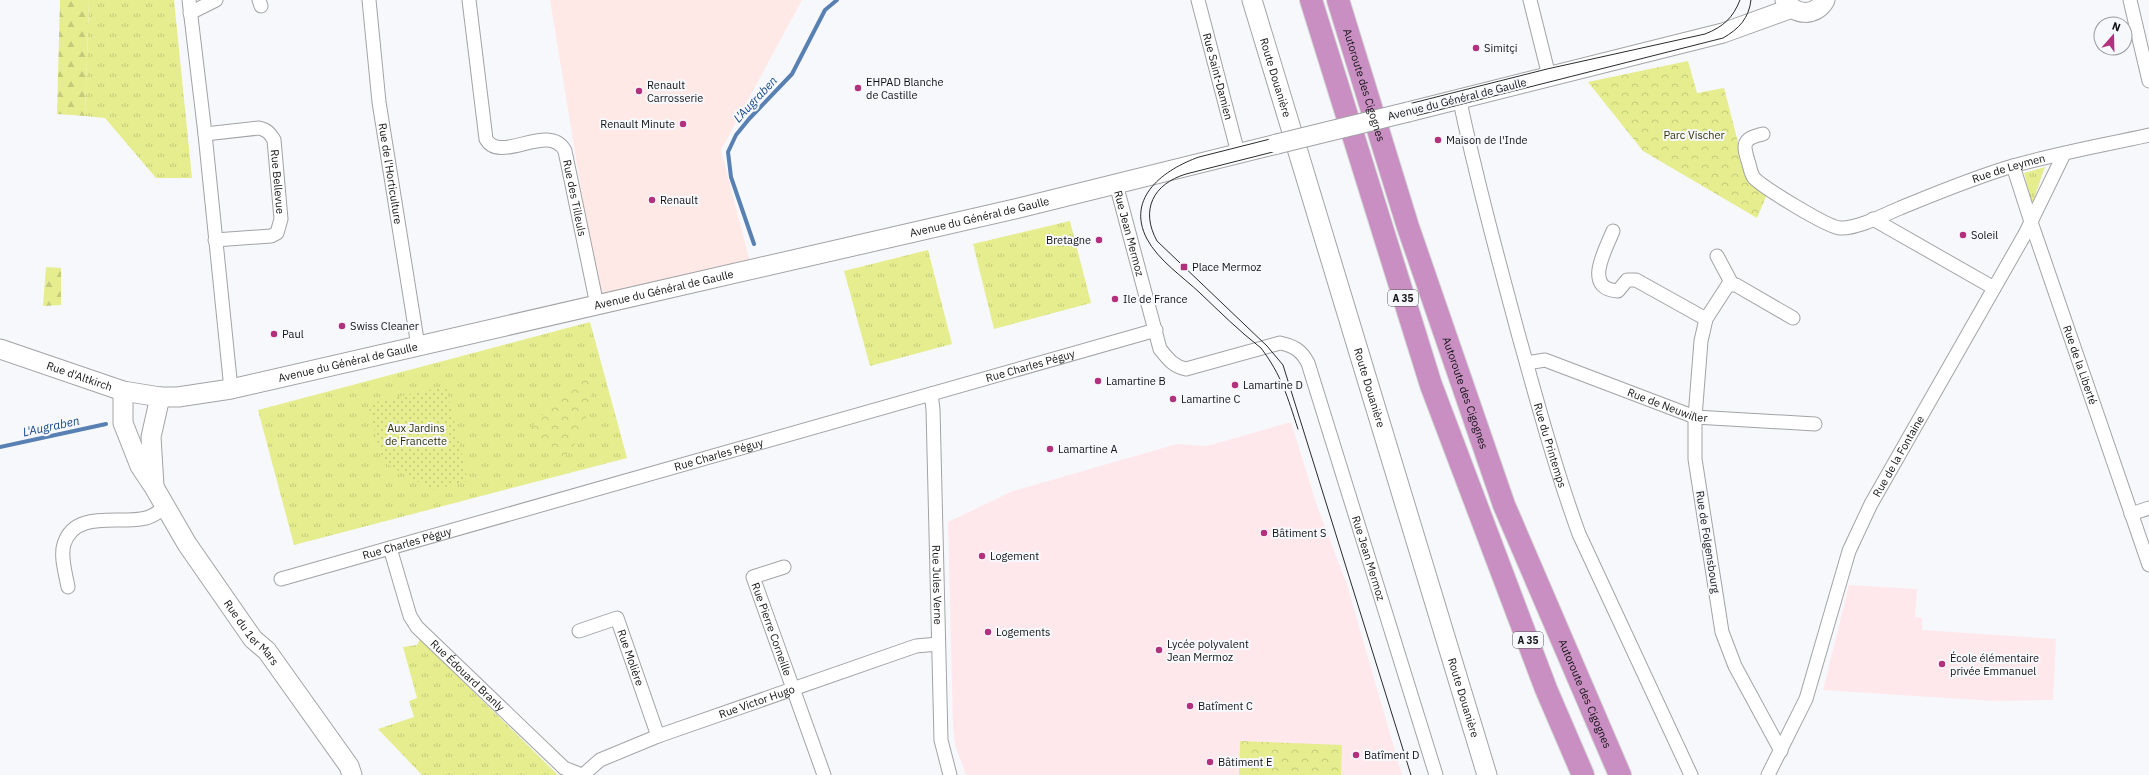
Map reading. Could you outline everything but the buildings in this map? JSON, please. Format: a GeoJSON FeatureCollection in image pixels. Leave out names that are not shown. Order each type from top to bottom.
{"type":"FeatureCollection","features":[{"type":"Feature","properties":{"kind":"highway","name":"A 35"},"geometry":{"type":"LineString","coordinates":[[1311,0],[1431,385],[1546,689],[1584,775]]}},
{"type":"Feature","properties":{"kind":"highway","name":"Autoroute des Cigognes"},"geometry":{"type":"LineString","coordinates":[[1338,0],[1408,227],[1504,505],[1620,775]]}},
{"type":"Feature","properties":{"kind":"highway"},"geometry":{"type":"LineString","coordinates":[[1546,689],[1569,775]]}},
{"type":"Feature","properties":{"kind":"main road","name":"Route Douanière"},"geometry":{"type":"LineString","coordinates":[[1252,0],[1486,775]]}},
{"type":"Feature","properties":{"kind":"main road"},"geometry":{"type":"LineString","coordinates":[[1789,4],[1798,12],[1813,11],[1825,0]]}},
{"type":"Feature","properties":{"kind":"main road","name":"Avenue du Général de Gaulle"},"geometry":{"type":"LineString","coordinates":[[160,397],[178,397],[231,389],[1116,184],[1408,112],[1459,97],[1723,33],[1789,4]]}},
{"type":"Feature","properties":{"kind":"main road","name":"Rue d'Altkirch"},"geometry":{"type":"LineString","coordinates":[[0,349],[123,391],[160,397]]}},
{"type":"Feature","properties":{"kind":"main road","name":"Rue du 1er Mars"},"geometry":{"type":"LineString","coordinates":[[123,391],[123,423],[140,466],[154,487],[165,508],[253,639],[267,651],[349,766],[352,775]]}},
{"type":"Feature","properties":{"kind":"main road","name":"Rue du 1er Mars"},"geometry":{"type":"LineString","coordinates":[[154,487],[151,437],[160,397]]}},
{"type":"Feature","properties":{"kind":"street"},"geometry":{"type":"LineString","coordinates":[[216,0],[190,6],[205,134],[231,389]]}},
{"type":"Feature","properties":{"kind":"street","name":"Rue de l'Horticulture"},"geometry":{"type":"LineString","coordinates":[[369,0],[379,102],[418,346]]}},
{"type":"Feature","properties":{"kind":"street","name":"Rue des Tilleuls"},"geometry":{"type":"LineString","coordinates":[[469,0],[486,139],[488,143],[499,148],[551,139],[562,146],[565,150],[597,305]]}},
{"type":"Feature","properties":{"kind":"street","name":"Rue Saint-Damien"},"geometry":{"type":"LineString","coordinates":[[1198,0],[1238,153]]}},
{"type":"Feature","properties":{"kind":"street"},"geometry":{"type":"LineString","coordinates":[[1530,0],[1549,76]]}},
{"type":"Feature","properties":{"kind":"street"},"geometry":{"type":"LineString","coordinates":[[2130,0],[2149,81]]}},
{"type":"Feature","properties":{"kind":"street","name":"Rue du Printemps"},"geometry":{"type":"LineString","coordinates":[[1459,97],[1498,258],[1565,496],[1579,534],[1692,775]]}},
{"type":"Feature","properties":{"kind":"street","name":"Rue Bellevue"},"geometry":{"type":"LineString","coordinates":[[205,134],[259,128],[267,130],[274,140],[281,220],[277,233],[271,236],[215,240]]}},
{"type":"Feature","properties":{"kind":"street","name":"Rue de Leymen"},"geometry":{"type":"LineString","coordinates":[[1763,134],[1752,136],[1745,144],[1744,149],[1753,176],[1757,181],[1839,228],[1850,227],[1873,219],[2013,166],[2149,135]]}},
{"type":"Feature","properties":{"kind":"street","name":"Rue de la Fontaine"},"geometry":{"type":"LineString","coordinates":[[1768,775],[1782,751],[1806,699],[1849,551],[1860,527],[1871,504],[2031,222],[2064,154]]}},
{"type":"Feature","properties":{"kind":"street","name":"Rue de la Liberté"},"geometry":{"type":"LineString","coordinates":[[2013,166],[2149,565]]}},
{"type":"Feature","properties":{"kind":"street","name":"Rue Jean Mermoz"},"geometry":{"type":"LineString","coordinates":[[1116,184],[1160,349],[1168,360],[1177,366],[1186,369],[1280,343],[1294,346],[1303,353],[1318,392],[1436,775]]}},
{"type":"Feature","properties":{"kind":"street"},"geometry":{"type":"LineString","coordinates":[[1873,219],[1994,288]]}},
{"type":"Feature","properties":{"kind":"street"},"geometry":{"type":"LineString","coordinates":[[1613,231],[1599,268],[1598,278],[1601,283],[1608,288],[1618,291],[1627,280],[1636,280],[1706,319]]}},
{"type":"Feature","properties":{"kind":"street"},"geometry":{"type":"LineString","coordinates":[[1717,256],[1732,284],[1793,318]]}},
{"type":"Feature","properties":{"kind":"street","name":"Rue de Folgensbourg"},"geometry":{"type":"LineString","coordinates":[[1732,284],[1726,287],[1706,319],[1701,341],[1695,417],[1695,459],[1722,632],[1735,666],[1782,751]]}},
{"type":"Feature","properties":{"kind":"street","name":"Rue Charles Péguy"},"geometry":{"type":"LineString","coordinates":[[281,579],[1156,330]]}},
{"type":"Feature","properties":{"kind":"street","name":"Rue de Neuwiller"},"geometry":{"type":"LineString","coordinates":[[1527,363],[1545,360],[1695,417],[1815,424]]}},
{"type":"Feature","properties":{"kind":"street","name":"Rue Jules Verne"},"geometry":{"type":"LineString","coordinates":[[931,394],[933,408],[941,740],[950,775]]}},
{"type":"Feature","properties":{"kind":"street"},"geometry":{"type":"LineString","coordinates":[[68,587],[63,553],[64,545],[73,530],[80,525],[93,522],[146,518],[165,508]]}},
{"type":"Feature","properties":{"kind":"street"},"geometry":{"type":"LineString","coordinates":[[2131,514],[2149,508]]}},
{"type":"Feature","properties":{"kind":"street","name":"Rue Édouard Branly"},"geometry":{"type":"LineString","coordinates":[[390,548],[410,616],[417,627],[564,768],[583,775]]}},
{"type":"Feature","properties":{"kind":"street","name":"Rue Pierre Corneille"},"geometry":{"type":"LineString","coordinates":[[784,567],[753,577],[792,689]]}},
{"type":"Feature","properties":{"kind":"street","name":"Rue Molière"},"geometry":{"type":"LineString","coordinates":[[579,631],[617,618],[658,736]]}},
{"type":"Feature","properties":{"kind":"street","name":"Rue Victor Hugo"},"geometry":{"type":"LineString","coordinates":[[583,775],[600,760],[658,736],[916,646],[938,644]]}},
{"type":"Feature","properties":{"kind":"street"},"geometry":{"type":"LineString","coordinates":[[792,689],[824,775]]}},
{"type":"Feature","properties":{"kind":"shaded area"},"geometry":{"type":"Polygon","coordinates":[[[550,0],[802,0],[721,150],[751,266],[599,299],[550,0]]]}},
{"type":"Feature","properties":{"kind":"shaded area","name":"Lycée polyvalent Jean Mermoz"},"geometry":{"type":"Polygon","coordinates":[[[1291,422],[1316,503],[1347,585],[1402,775],[966,775],[955,745],[953,727],[948,522],[1013,491],[1177,444],[1207,446],[1291,422]]]}},
{"type":"Feature","properties":{"kind":"shaded area","name":"École élémentaire privée Emmanuel"},"geometry":{"type":"Polygon","coordinates":[[[1849,585],[1917,589],[1915,617],[1922,618],[1922,630],[2056,639],[2053,700],[1994,701],[1823,690],[1849,585]]]}},
{"type":"Feature","properties":{"kind":"green space"},"geometry":{"type":"Polygon","coordinates":[[[60,0],[89,0],[85,116],[57,114],[60,0]]]}},
{"type":"Feature","properties":{"kind":"green space"},"geometry":{"type":"Polygon","coordinates":[[[89,0],[174,0],[192,178],[156,178],[105,118],[85,116],[89,0]]]}},
{"type":"Feature","properties":{"kind":"green space","name":"Parc Vischer"},"geometry":{"type":"Polygon","coordinates":[[[1688,61],[1697,93],[1724,88],[1748,181],[1767,194],[1757,218],[1643,151],[1588,82],[1688,61]]]}},
{"type":"Feature","properties":{"kind":"green space"},"geometry":{"type":"Polygon","coordinates":[[[2045,167],[2032,204],[2024,173],[2045,167]]]}},
{"type":"Feature","properties":{"kind":"green space"},"geometry":{"type":"Polygon","coordinates":[[[1070,221],[1091,303],[994,329],[973,244],[1070,221]]]}},
{"type":"Feature","properties":{"kind":"green space"},"geometry":{"type":"Polygon","coordinates":[[[928,250],[952,344],[870,366],[844,271],[928,250]]]}},
{"type":"Feature","properties":{"kind":"green space"},"geometry":{"type":"Polygon","coordinates":[[[46,267],[61,268],[61,305],[43,306],[46,267]]]}},
{"type":"Feature","properties":{"kind":"green space"},"geometry":{"type":"Polygon","coordinates":[[[590,322],[627,458],[294,545],[258,410],[590,322]]]}},
{"type":"Feature","properties":{"kind":"green space"},"geometry":{"type":"Polygon","coordinates":[[[576,377],[593,383],[583,433],[564,458],[530,429],[576,377]]]}},
{"type":"Feature","properties":{"kind":"green space","name":"Aux Jardins de Francette"},"geometry":{"type":"Polygon","coordinates":[[[446,386],[468,481],[432,490],[382,461],[368,404],[446,386]]]}},
{"type":"Feature","properties":{"kind":"green space"},"geometry":{"type":"Polygon","coordinates":[[[420,639],[558,775],[422,775],[378,729],[414,717],[409,701],[417,698],[403,647],[417,645],[420,639]]]}},
{"type":"Feature","properties":{"kind":"green space"},"geometry":{"type":"Polygon","coordinates":[[[1240,741],[1342,745],[1341,775],[1239,775],[1240,741]]]}},
{"type":"Feature","properties":{"kind":"waterway","name":"L'Augraben"},"geometry":{"type":"LineString","coordinates":[[754,244],[731,177],[728,152],[736,135],[749,119],[792,74],[825,10],[837,0]]}},
{"type":"Feature","properties":{"kind":"waterway","name":"L'Augraben"},"geometry":{"type":"LineString","coordinates":[[0,447],[106,424]]}},
{"type":"Feature","properties":{"kind":"tram line"},"geometry":{"type":"LineString","coordinates":[[1298,429],[1279,377],[1261,348],[1171,268],[1152,247],[1147,239],[1142,224],[1141,210],[1145,198],[1152,187],[1162,177],[1173,169],[1199,157],[1547,69],[1705,34],[1727,21],[1731,17],[1740,0]]}},
{"type":"Feature","properties":{"kind":"tram line"},"geometry":{"type":"LineString","coordinates":[[1411,775],[1283,365],[1267,346],[1157,241],[1152,230],[1150,219],[1150,209],[1153,200],[1158,191],[1165,184],[1186,174],[1723,38],[1734,31],[1745,18],[1751,0]]}},
{"type":"Feature","properties":{"kind":"place","name":"Simitçi"},"geometry":{"type":"Point","coordinates":[1476,48]}},
{"type":"Feature","properties":{"kind":"place","name":"EHPAD Blanche de Castille"},"geometry":{"type":"Point","coordinates":[858,88]}},
{"type":"Feature","properties":{"kind":"place","name":"Renault Carrosserie"},"geometry":{"type":"Point","coordinates":[639,91]}},
{"type":"Feature","properties":{"kind":"place","name":"Renault Minute"},"geometry":{"type":"Point","coordinates":[683,124]}},
{"type":"Feature","properties":{"kind":"place","name":"Maison de l'Inde"},"geometry":{"type":"Point","coordinates":[1438,140]}},
{"type":"Feature","properties":{"kind":"place","name":"Renault"},"geometry":{"type":"Point","coordinates":[652,200]}},
{"type":"Feature","properties":{"kind":"place","name":"Soleil"},"geometry":{"type":"Point","coordinates":[1963,235]}},
{"type":"Feature","properties":{"kind":"place","name":"Bretagne"},"geometry":{"type":"Point","coordinates":[1099,240]}},
{"type":"Feature","properties":{"kind":"place","name":"Place Mermoz"},"geometry":{"type":"Point","coordinates":[1184,267]}},
{"type":"Feature","properties":{"kind":"place","name":"Ile de France"},"geometry":{"type":"Point","coordinates":[1115,299]}},
{"type":"Feature","properties":{"kind":"place","name":"Swiss Cleaner"},"geometry":{"type":"Point","coordinates":[342,326]}},
{"type":"Feature","properties":{"kind":"place","name":"Paul"},"geometry":{"type":"Point","coordinates":[274,334]}},
{"type":"Feature","properties":{"kind":"place","name":"Lamartine B"},"geometry":{"type":"Point","coordinates":[1098,381]}},
{"type":"Feature","properties":{"kind":"place","name":"Lamartine D"},"geometry":{"type":"Point","coordinates":[1235,385]}},
{"type":"Feature","properties":{"kind":"place","name":"Lamartine C"},"geometry":{"type":"Point","coordinates":[1173,399]}},
{"type":"Feature","properties":{"kind":"place","name":"Lamartine A"},"geometry":{"type":"Point","coordinates":[1050,449]}},
{"type":"Feature","properties":{"kind":"place","name":"Bâtiment S"},"geometry":{"type":"Point","coordinates":[1264,533]}},
{"type":"Feature","properties":{"kind":"place","name":"Logement"},"geometry":{"type":"Point","coordinates":[982,556]}},
{"type":"Feature","properties":{"kind":"place","name":"Logements"},"geometry":{"type":"Point","coordinates":[988,632]}},
{"type":"Feature","properties":{"kind":"place","name":"Lycée polyvalent Jean Mermoz"},"geometry":{"type":"Point","coordinates":[1159,650]}},
{"type":"Feature","properties":{"kind":"place","name":"École élémentaire privée Emmanuel"},"geometry":{"type":"Point","coordinates":[1942,664]}},
{"type":"Feature","properties":{"kind":"place","name":"Batîment C"},"geometry":{"type":"Point","coordinates":[1190,706]}},
{"type":"Feature","properties":{"kind":"place","name":"Batîment D"},"geometry":{"type":"Point","coordinates":[1356,755]}},
{"type":"Feature","properties":{"kind":"place","name":"Bâtiment E"},"geometry":{"type":"Point","coordinates":[1210,762]}}]}
